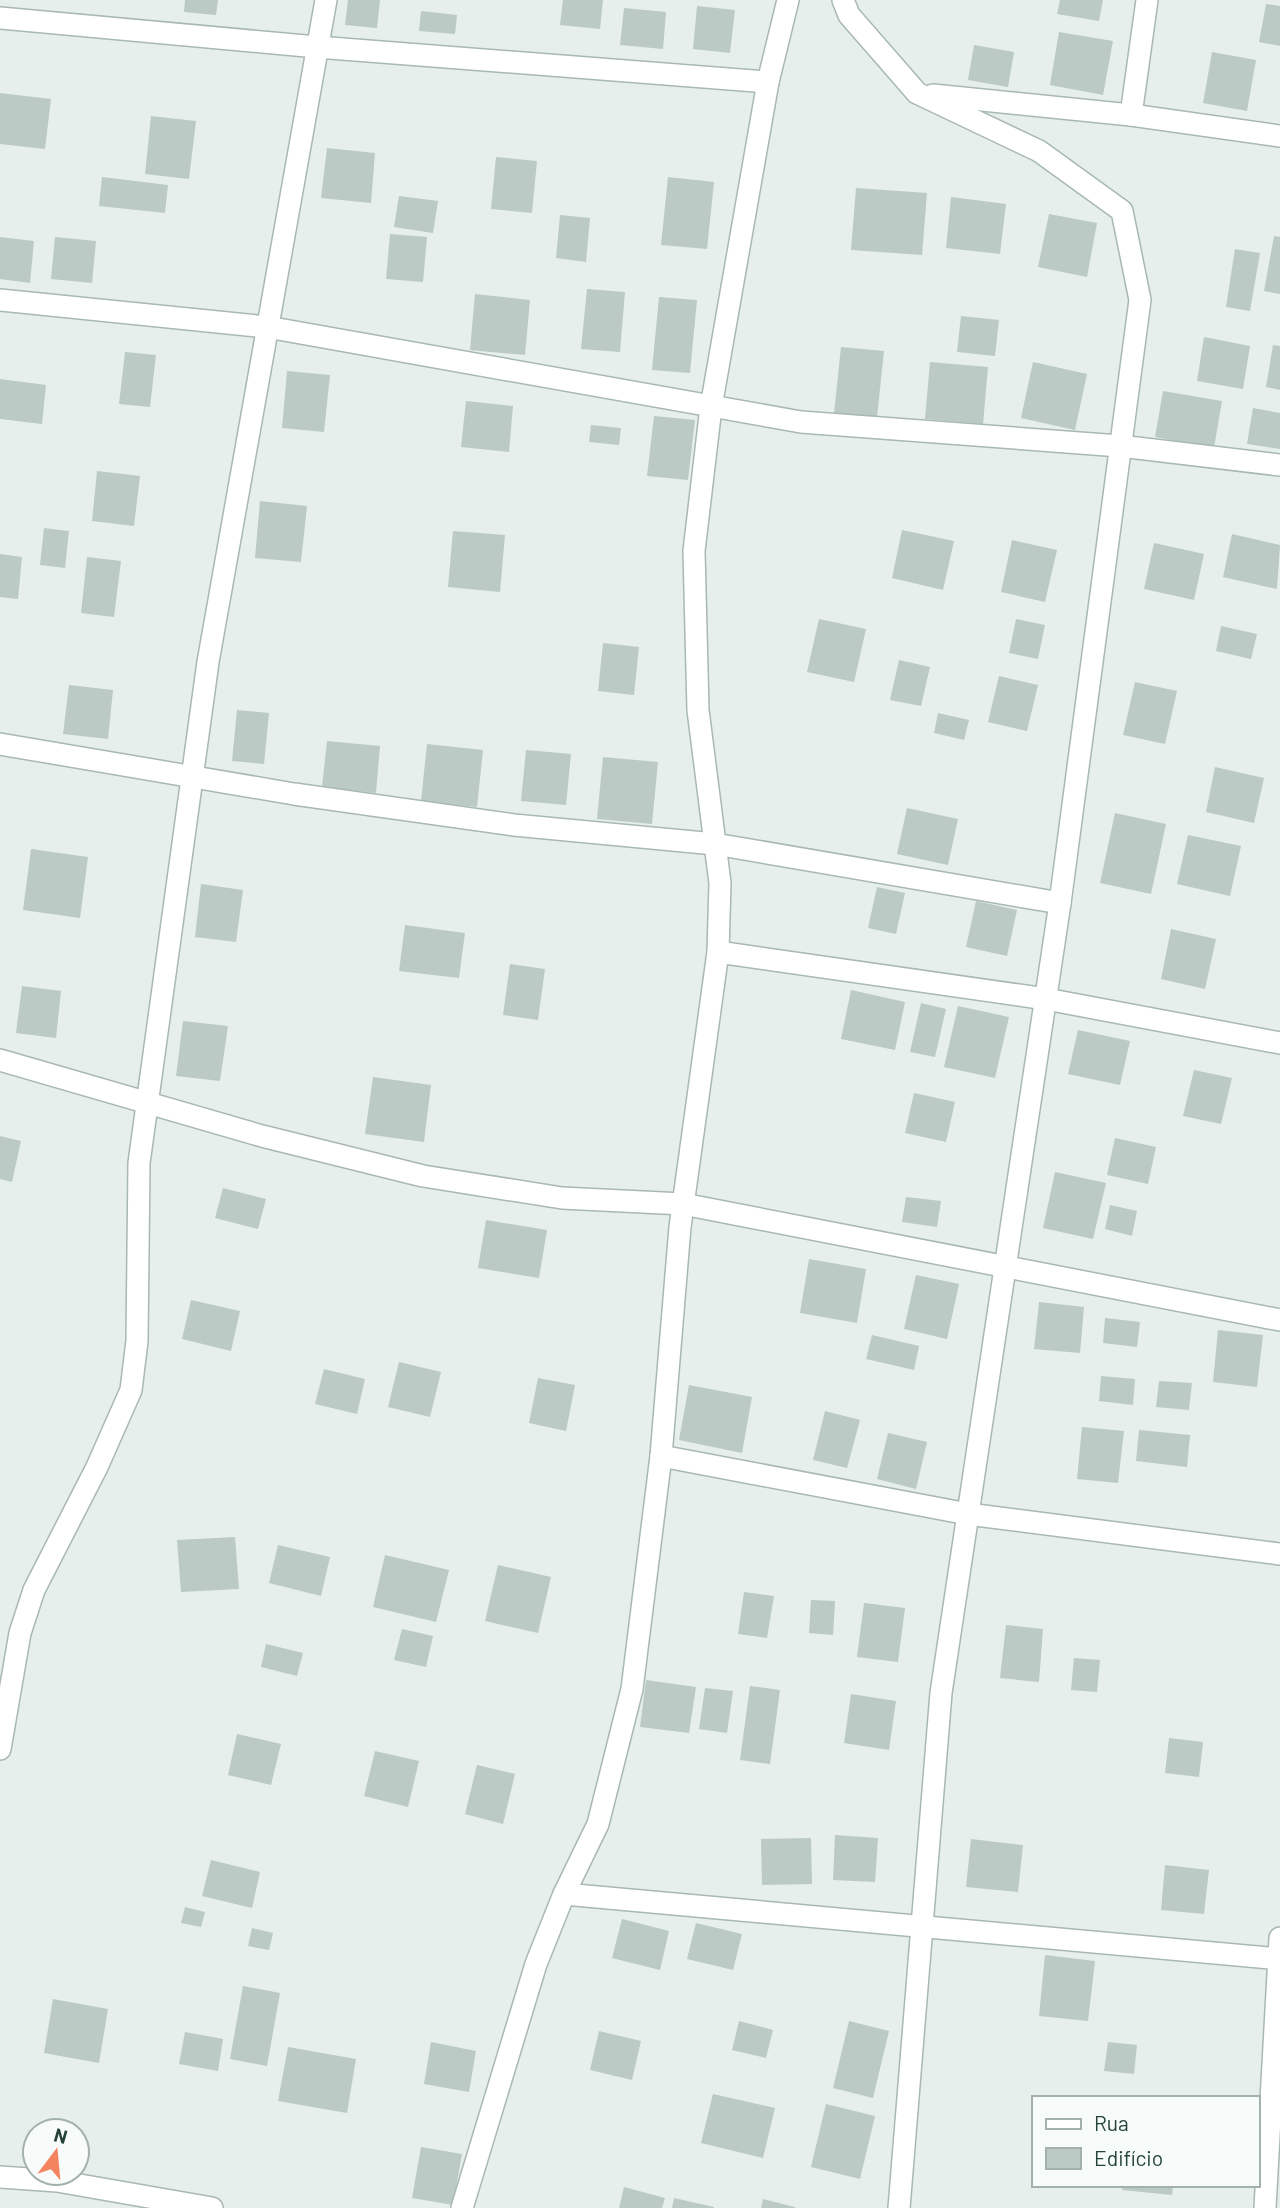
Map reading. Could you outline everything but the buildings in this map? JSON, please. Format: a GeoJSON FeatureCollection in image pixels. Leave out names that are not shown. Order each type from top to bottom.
{"type":"FeatureCollection","features":[{"type":"Feature","properties":{"kind":"street"},"geometry":{"type":"LineString","coordinates":[[0,1749],[20,1633],[34,1590],[97,1467],[131,1391],[137,1340],[139,1163],[208,662],[326,0]]}},
{"type":"Feature","properties":{"kind":"street"},"geometry":{"type":"LineString","coordinates":[[462,2208],[536,1964],[564,1894],[598,1824],[632,1689],[661,1456],[683,1204],[719,952],[720,883],[698,709],[694,551],[711,407],[768,82],[788,0]]}},
{"type":"Feature","properties":{"kind":"street"},"geometry":{"type":"LineString","coordinates":[[843,0],[849,15],[917,93],[1039,150],[1122,211],[1140,300],[1060,903],[941,1693],[899,2208]]}},
{"type":"Feature","properties":{"kind":"street"},"geometry":{"type":"LineString","coordinates":[[1131,115],[1147,0]]}},
{"type":"Feature","properties":{"kind":"street"},"geometry":{"type":"LineString","coordinates":[[0,18],[317,47],[768,82]]}},
{"type":"Feature","properties":{"kind":"street"},"geometry":{"type":"LineString","coordinates":[[917,93],[1131,115],[1280,136]]}},
{"type":"Feature","properties":{"kind":"street"},"geometry":{"type":"LineString","coordinates":[[0,300],[267,327],[801,422],[1120,446],[1280,465]]}},
{"type":"Feature","properties":{"kind":"street"},"geometry":{"type":"LineString","coordinates":[[0,744],[192,777],[514,825],[715,844],[1060,903]]}},
{"type":"Feature","properties":{"kind":"street"},"geometry":{"type":"LineString","coordinates":[[719,952],[1046,999],[1280,1043]]}},
{"type":"Feature","properties":{"kind":"street"},"geometry":{"type":"LineString","coordinates":[[0,1060],[262,1136],[423,1176],[562,1198],[683,1204],[1006,1269],[1280,1320]]}},
{"type":"Feature","properties":{"kind":"street"},"geometry":{"type":"LineString","coordinates":[[661,1456],[968,1514],[1280,1554]]}},
{"type":"Feature","properties":{"kind":"street"},"geometry":{"type":"LineString","coordinates":[[564,1894],[921,1929],[1280,1952],[1265,2208]]}},
{"type":"Feature","properties":{"kind":"street"},"geometry":{"type":"LineString","coordinates":[[0,2176],[57,2181],[212,2208]]}}]}
